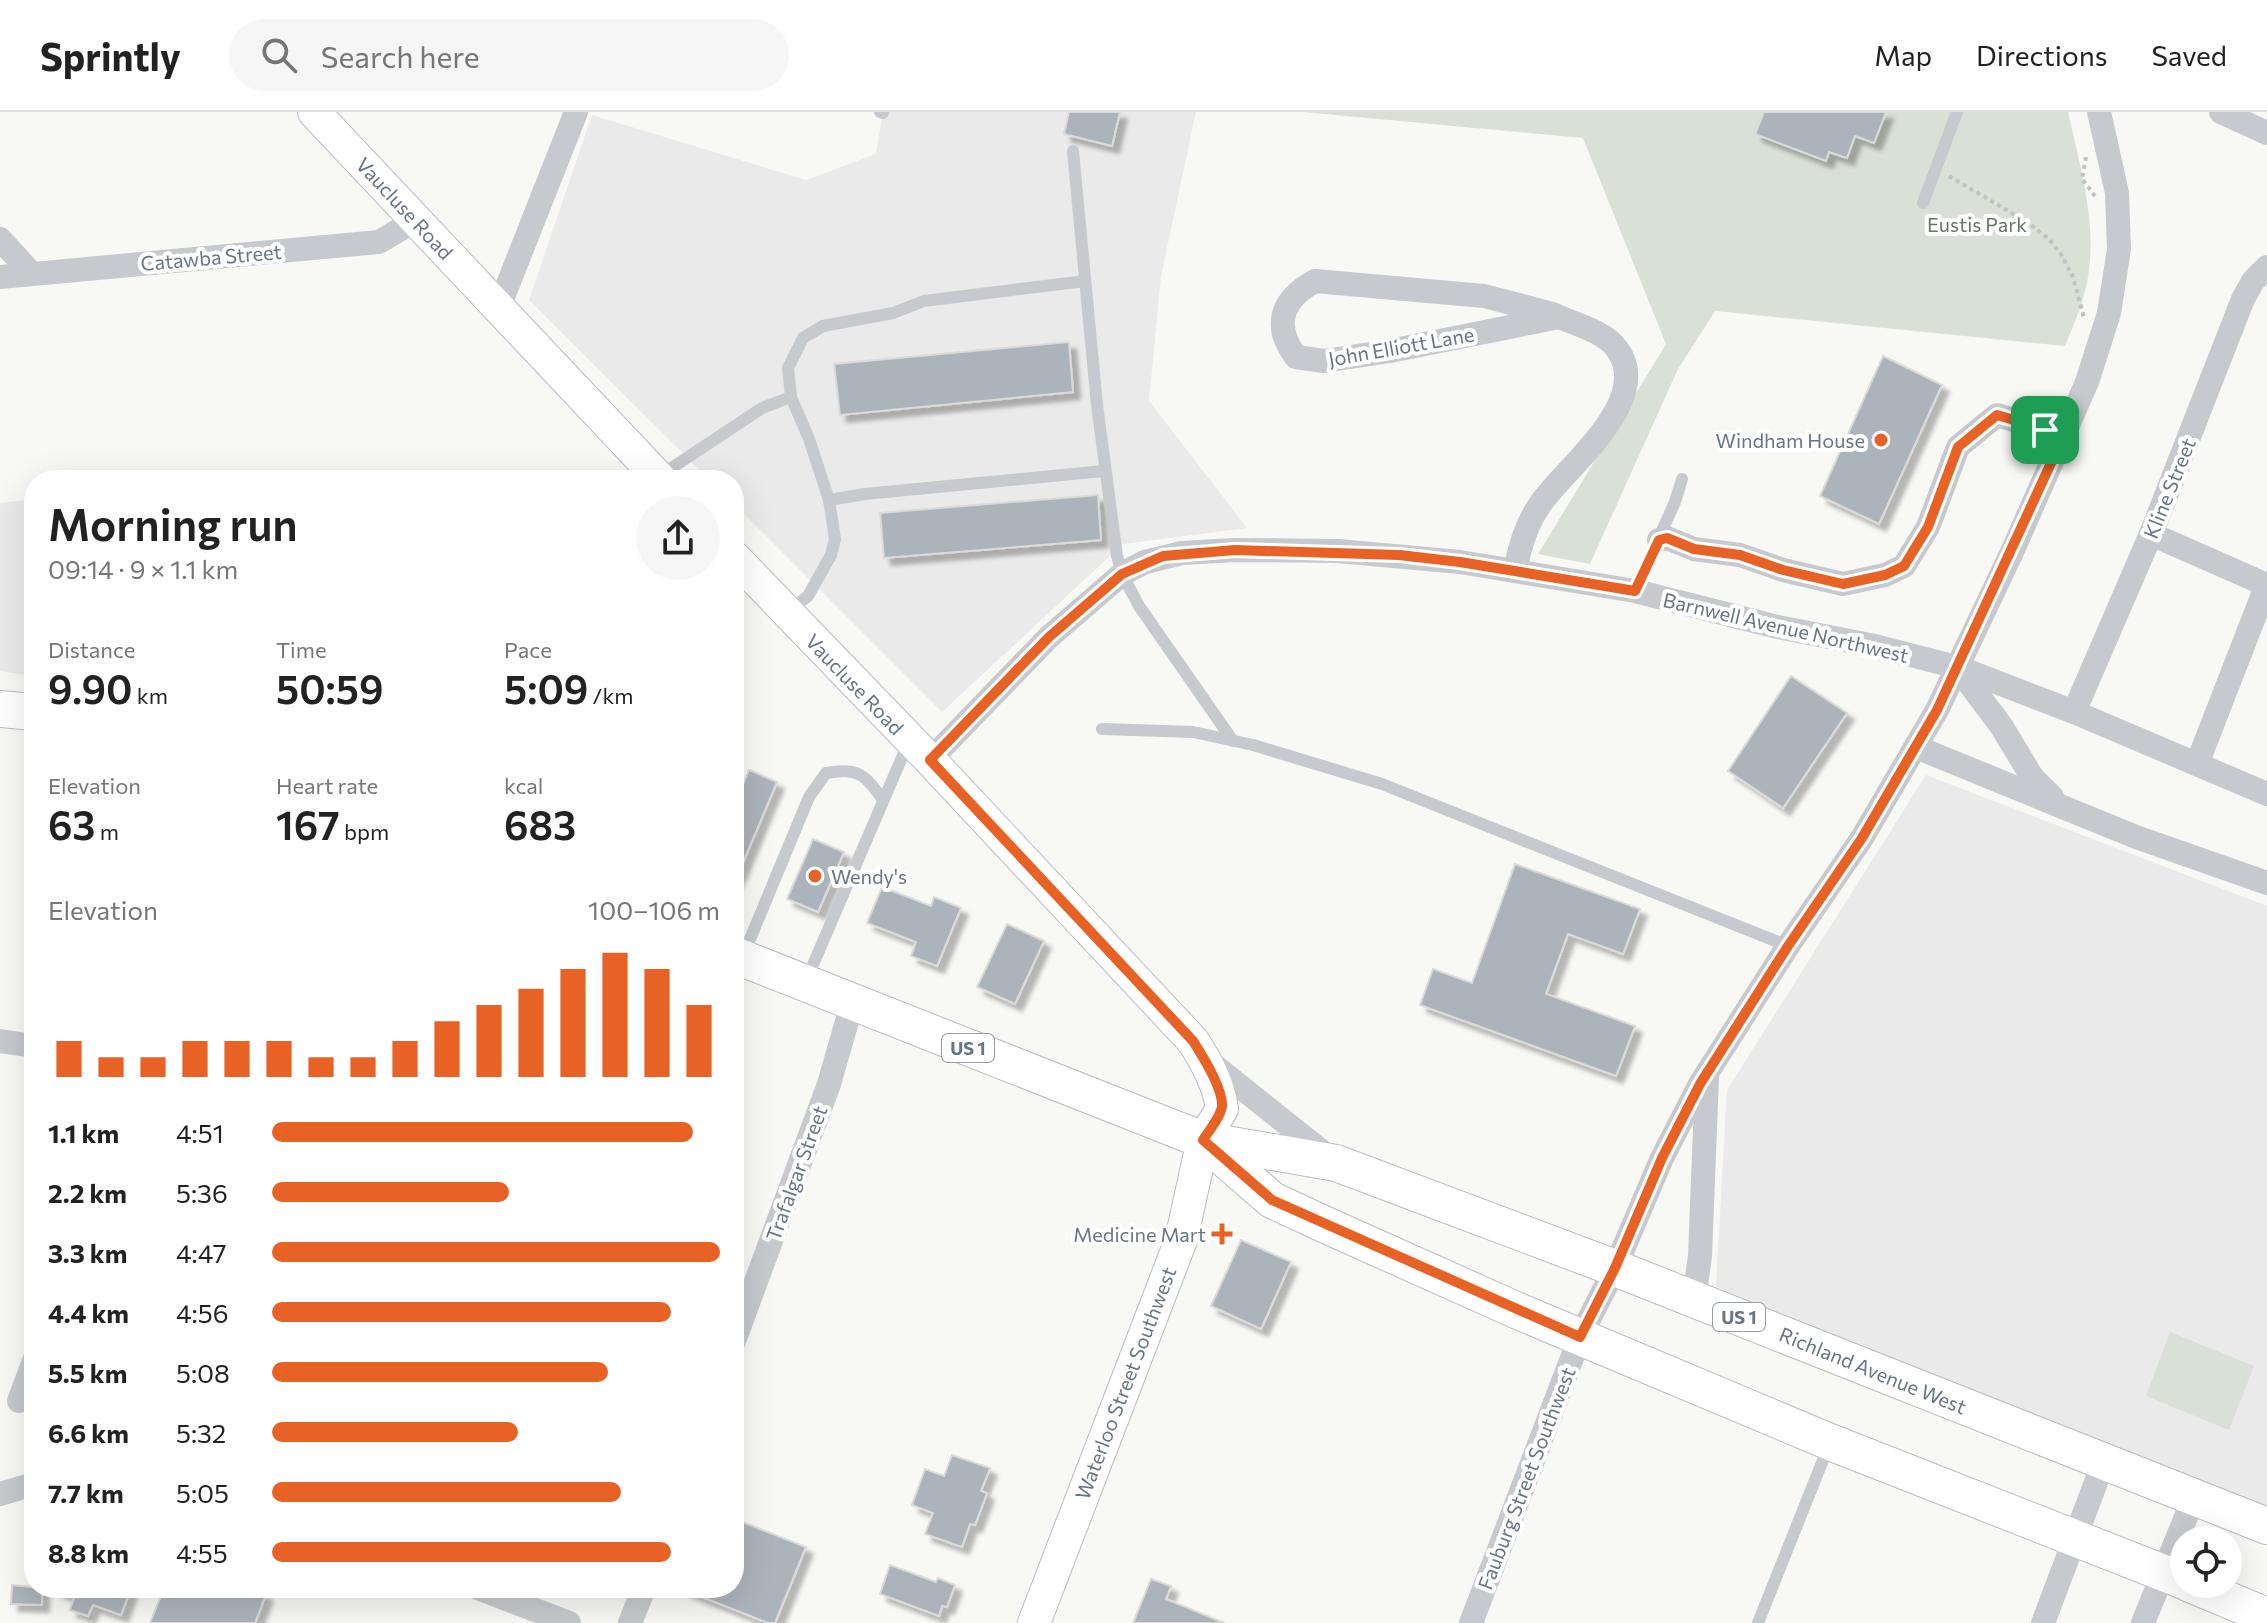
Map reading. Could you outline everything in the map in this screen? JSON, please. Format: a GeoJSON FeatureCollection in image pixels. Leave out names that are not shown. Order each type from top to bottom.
{"type":"FeatureCollection","features":[{"type":"Feature","properties":{"kind":"main road"},"geometry":{"type":"LineString","coordinates":[[0,709],[24,711]]}},
{"type":"Feature","properties":{"kind":"main road","name":"Richland Avenue West"},"geometry":{"type":"LineString","coordinates":[[744,959],[1203,1140],[1342,1165],[1615,1268],[2267,1526]]}},
{"type":"Feature","properties":{"kind":"main road","name":"Richland Avenue West"},"geometry":{"type":"LineString","coordinates":[[1203,1140],[1272,1200],[1328,1226],[1830,1442],[2170,1575]]}},
{"type":"Feature","properties":{"kind":"main road"},"geometry":{"type":"LineString","coordinates":[[1328,1226],[1319,1212],[1320,1192],[1342,1165]]}},
{"type":"Feature","properties":{"kind":"main road","name":"Richland Avenue West"},"geometry":{"type":"LineString","coordinates":[[2224,1598],[2267,1616]]}},
{"type":"Feature","properties":{"kind":"street"},"geometry":{"type":"LineString","coordinates":[[499,307],[576,112]]}},
{"type":"Feature","properties":{"kind":"street","name":"Fauburg Street Southwest"},"geometry":{"type":"LineString","coordinates":[[1476,1622],[1580,1337],[1615,1268],[1662,1158],[1707,1074],[1788,946],[1862,838],[1916,747],[1957,667],[2064,435],[2099,348],[2109,313],[2119,249],[2117,193],[2099,112]]}},
{"type":"Feature","properties":{"kind":"street"},"geometry":{"type":"LineString","coordinates":[[2221,112],[2267,133]]}},
{"type":"Feature","properties":{"kind":"street","name":"Vaucluse Road"},"geometry":{"type":"LineString","coordinates":[[323,116],[416,220],[652,470]]}},
{"type":"Feature","properties":{"kind":"street","name":"Catawba Street"},"geometry":{"type":"LineString","coordinates":[[0,277],[379,242],[416,220]]}},
{"type":"Feature","properties":{"kind":"street"},"geometry":{"type":"LineString","coordinates":[[0,239],[32,274]]}},
{"type":"Feature","properties":{"kind":"street","name":"Kline Street"},"geometry":{"type":"LineString","coordinates":[[2074,712],[2151,534],[2243,299],[2253,281],[2267,267]]}},
{"type":"Feature","properties":{"kind":"street","name":"John Elliott Lane"},"geometry":{"type":"LineString","coordinates":[[1515,571],[1521,540],[1534,514],[1611,420],[1625,382],[1626,365],[1617,349],[1605,337],[1559,317],[1484,296],[1315,281],[1298,290],[1286,305],[1281,324],[1288,346],[1296,357],[1324,361],[1559,317]]}},
{"type":"Feature","properties":{"kind":"street"},"geometry":{"type":"LineString","coordinates":[[1659,540],[1667,538],[1694,549],[1740,555],[1783,570],[1843,584],[1885,575],[1904,566],[1928,527],[1958,447],[1997,415],[2064,435]]}},
{"type":"Feature","properties":{"kind":"street"},"geometry":{"type":"LineString","coordinates":[[2151,534],[2267,584],[2197,764]]}},
{"type":"Feature","properties":{"kind":"street","name":"Barnwell Avenue Northwest"},"geometry":{"type":"LineString","coordinates":[[920,750],[1122,574],[1163,556],[1235,550],[1399,555],[1635,591],[1957,667],[2074,712],[2267,794]]}},
{"type":"Feature","properties":{"kind":"street","name":"Vaucluse Road"},"geometry":{"type":"LineString","coordinates":[[744,567],[1182,1029],[1203,1057]]}},
{"type":"Feature","properties":{"kind":"street"},"geometry":{"type":"LineString","coordinates":[[1957,667],[2002,727],[2032,777],[2044,791],[2075,813]]}},
{"type":"Feature","properties":{"kind":"street"},"geometry":{"type":"LineString","coordinates":[[1916,747],[2075,813],[2267,883]]}},
{"type":"Feature","properties":{"kind":"street","name":"Trafalgar Street"},"geometry":{"type":"LineString","coordinates":[[744,1314],[829,1084],[852,1004]]}},
{"type":"Feature","properties":{"kind":"street"},"geometry":{"type":"LineString","coordinates":[[0,1041],[24,1045]]}},
{"type":"Feature","properties":{"kind":"street"},"geometry":{"type":"LineString","coordinates":[[1203,1057],[1342,1165]]}},
{"type":"Feature","properties":{"kind":"street","name":"Waterloo Street Southwest"},"geometry":{"type":"LineString","coordinates":[[1034,1623],[1181,1240],[1203,1140],[1222,1109],[1220,1096],[1203,1057]]}},
{"type":"Feature","properties":{"kind":"street"},"geometry":{"type":"LineString","coordinates":[[1694,1299],[1700,1256],[1707,1074]]}},
{"type":"Feature","properties":{"kind":"street"},"geometry":{"type":"LineString","coordinates":[[2043,1623],[2104,1461]]}},
{"type":"Feature","properties":{"kind":"street"},"geometry":{"type":"LineString","coordinates":[[0,1494],[24,1487]]}},
{"type":"Feature","properties":{"kind":"street"},"geometry":{"type":"LineString","coordinates":[[2189,1526],[2194,1497]]}},
{"type":"Feature","properties":{"kind":"street"},"geometry":{"type":"LineString","coordinates":[[2143,1623],[2170,1590]]}},
{"type":"Feature","properties":{"kind":"street"},"geometry":{"type":"LineString","coordinates":[[504,1598],[569,1623]]}},
{"type":"Feature","properties":{"kind":"street"},"geometry":{"type":"LineString","coordinates":[[630,1623],[640,1598]]}},
{"type":"Feature","properties":{"kind":"lane"},"geometry":{"type":"LineString","coordinates":[[1923,203],[1957,112]]}},
{"type":"Feature","properties":{"kind":"lane"},"geometry":{"type":"LineString","coordinates":[[1073,151],[1104,471],[1122,574],[1139,606],[1233,741]]}},
{"type":"Feature","properties":{"kind":"lane"},"geometry":{"type":"LineString","coordinates":[[787,612],[808,596],[831,555],[835,539],[829,500],[791,397],[788,368],[803,338],[823,326],[893,313],[924,301],[1085,281]]}},
{"type":"Feature","properties":{"kind":"lane"},"geometry":{"type":"LineString","coordinates":[[673,470],[762,408],[791,397]]}},
{"type":"Feature","properties":{"kind":"lane"},"geometry":{"type":"LineString","coordinates":[[829,500],[1104,471]]}},
{"type":"Feature","properties":{"kind":"lane"},"geometry":{"type":"LineString","coordinates":[[1635,591],[1682,479]]}},
{"type":"Feature","properties":{"kind":"lane"},"geometry":{"type":"LineString","coordinates":[[1102,729],[1193,732],[1382,784],[1788,946]]}},
{"type":"Feature","properties":{"kind":"lane"},"geometry":{"type":"LineString","coordinates":[[805,984],[883,800],[920,750]]}},
{"type":"Feature","properties":{"kind":"lane"},"geometry":{"type":"LineString","coordinates":[[744,943],[809,797],[826,773],[843,770],[866,776],[883,800]]}},
{"type":"Feature","properties":{"kind":"lane"},"geometry":{"type":"LineString","coordinates":[[1758,1623],[1830,1442]]}},
{"type":"Feature","properties":{"kind":"path"},"geometry":{"type":"LineString","coordinates":[[2088,150],[2082,179],[2097,198],[2099,207]]}},
{"type":"Feature","properties":{"kind":"path"},"geometry":{"type":"LineString","coordinates":[[1935,170],[1959,180],[2049,239],[2073,277],[2088,328],[2091,316]]}},
{"type":"Feature","properties":{"kind":"shaded area"},"geometry":{"type":"Polygon","coordinates":[[[883,112],[1196,112],[1161,276],[1149,401],[1247,528],[1123,544],[942,712],[744,514],[744,470],[700,470],[529,300],[592,115],[806,180],[876,154],[883,112]]]}},
{"type":"Feature","properties":{"kind":"shaded area"},"geometry":{"type":"Polygon","coordinates":[[[24,500],[24,675],[0,671],[0,503],[24,500]]]}},
{"type":"Feature","properties":{"kind":"shaded area"},"geometry":{"type":"Polygon","coordinates":[[[1926,775],[2267,906],[2267,1506],[1716,1287],[1727,1090],[1926,775]]]}},
{"type":"Feature","properties":{"kind":"green space","name":"Eustis Park"},"geometry":{"type":"Polygon","coordinates":[[[1303,112],[2068,112],[2090,230],[2091,250],[2085,289],[2065,346],[1715,311],[1678,369],[1590,564],[1538,554],[1666,344],[1583,138],[1303,112]]]}},
{"type":"Feature","properties":{"kind":"green space"},"geometry":{"type":"Polygon","coordinates":[[[2170,1332],[2254,1366],[2229,1430],[2146,1396],[2170,1332]]]}},
{"type":"Feature","properties":{"kind":"building"},"geometry":{"type":"Polygon","coordinates":[[[1069,112],[1120,112],[1112,146],[1064,134],[1069,112]]]}},
{"type":"Feature","properties":{"kind":"building"},"geometry":{"type":"Polygon","coordinates":[[[1764,112],[1886,112],[1874,143],[1855,136],[1847,158],[1829,152],[1826,161],[1755,134],[1764,112]]]}},
{"type":"Feature","properties":{"kind":"building"},"geometry":{"type":"Polygon","coordinates":[[[1069,342],[1073,392],[840,415],[834,364],[1069,342]]]}},
{"type":"Feature","properties":{"kind":"building","name":"Windham House"},"geometry":{"type":"Polygon","coordinates":[[[1883,356],[1942,385],[1879,524],[1820,496],[1883,356]]]}},
{"type":"Feature","properties":{"kind":"building"},"geometry":{"type":"Polygon","coordinates":[[[1098,495],[1101,540],[884,558],[880,513],[1098,495]]]}},
{"type":"Feature","properties":{"kind":"building"},"geometry":{"type":"Polygon","coordinates":[[[1791,676],[1847,713],[1783,808],[1728,771],[1791,676]]]}},
{"type":"Feature","properties":{"kind":"building"},"geometry":{"type":"Polygon","coordinates":[[[749,770],[777,782],[744,860],[744,782],[749,770]]]}},
{"type":"Feature","properties":{"kind":"building","name":"Wendy's"},"geometry":{"type":"Polygon","coordinates":[[[813,839],[844,852],[818,912],[787,899],[813,839]]]}},
{"type":"Feature","properties":{"kind":"building"},"geometry":{"type":"Polygon","coordinates":[[[1515,864],[1640,909],[1623,954],[1568,934],[1546,994],[1635,1026],[1616,1076],[1420,1005],[1433,969],[1472,983],[1515,864]]]}},
{"type":"Feature","properties":{"kind":"building"},"geometry":{"type":"Polygon","coordinates":[[[882,887],[931,906],[934,897],[961,908],[937,966],[911,956],[916,942],[867,923],[882,887]]]}},
{"type":"Feature","properties":{"kind":"building"},"geometry":{"type":"Polygon","coordinates":[[[1007,924],[1044,941],[1015,1004],[977,987],[1007,924]]]}},
{"type":"Feature","properties":{"kind":"building"},"geometry":{"type":"Polygon","coordinates":[[[1241,1240],[1291,1262],[1261,1329],[1211,1306],[1241,1240]]]}},
{"type":"Feature","properties":{"kind":"building"},"geometry":{"type":"Polygon","coordinates":[[[952,1455],[990,1468],[981,1491],[987,1493],[975,1525],[970,1524],[962,1547],[925,1534],[933,1513],[912,1505],[925,1469],[944,1476],[952,1455]]]}},
{"type":"Feature","properties":{"kind":"building"},"geometry":{"type":"Polygon","coordinates":[[[744,1523],[806,1547],[775,1623],[705,1598],[744,1598],[744,1523]]]}},
{"type":"Feature","properties":{"kind":"building"},"geometry":{"type":"Polygon","coordinates":[[[890,1565],[936,1582],[938,1578],[955,1585],[947,1607],[942,1606],[939,1616],[880,1594],[890,1565]]]}},
{"type":"Feature","properties":{"kind":"building"},"geometry":{"type":"Polygon","coordinates":[[[1151,1579],[1171,1586],[1166,1599],[1224,1623],[1133,1623],[1151,1579]]]}},
{"type":"Feature","properties":{"kind":"building"},"geometry":{"type":"Polygon","coordinates":[[[12,1585],[24,1586],[24,1598],[42,1598],[42,1605],[11,1604],[12,1585]]]}},
{"type":"Feature","properties":{"kind":"building"},"geometry":{"type":"Polygon","coordinates":[[[74,1598],[127,1598],[121,1615],[93,1605],[88,1616],[70,1610],[74,1598]]]}},
{"type":"Feature","properties":{"kind":"building"},"geometry":{"type":"Polygon","coordinates":[[[160,1598],[264,1598],[255,1623],[150,1623],[160,1598]]]}},
{"type":"Feature","properties":{"kind":"place","name":"Windham House"},"geometry":{"type":"Point","coordinates":[1881,440]}},
{"type":"Feature","properties":{"kind":"place","name":"Wendy's"},"geometry":{"type":"Point","coordinates":[815,876]}},
{"type":"Feature","properties":{"kind":"place","name":"Medicine Mart"},"geometry":{"type":"Point","coordinates":[1222,1234]}},
{"type":"Feature","properties":{"kind":"route"},"geometry":{"type":"LineString","coordinates":[[1997,415],[2045,430],[2064,435],[1937,710],[1862,838],[1788,946],[1700,1084],[1662,1158],[1615,1268],[1580,1337],[1272,1200],[1203,1140],[1222,1109],[1220,1096],[1193,1041],[930,760],[1049,637],[1122,574],[1163,556],[1235,550],[1399,555],[1635,591],[1659,540],[1667,538],[1694,549],[1740,555],[1783,570],[1843,584],[1885,575],[1904,566],[1928,527],[1958,447],[1997,415]]}}]}
